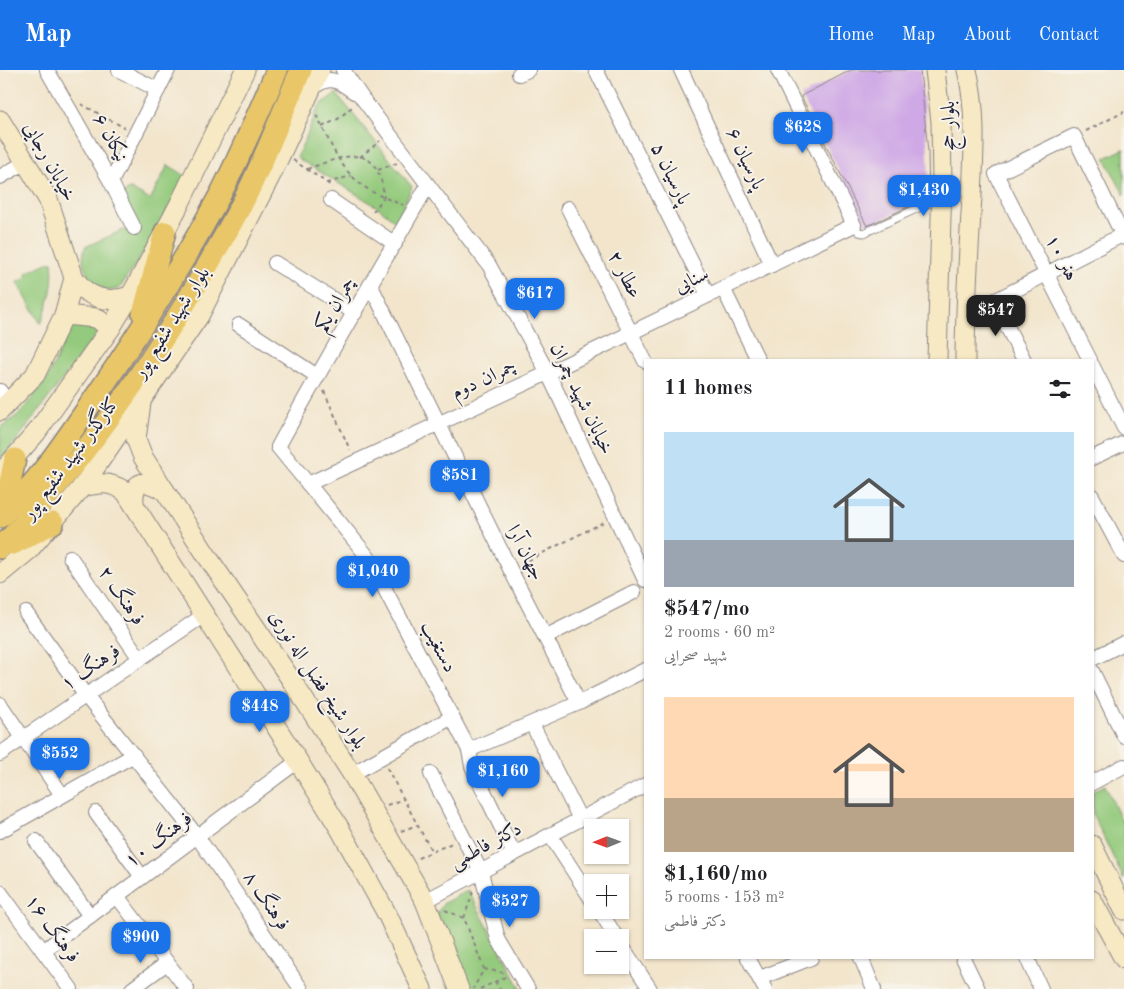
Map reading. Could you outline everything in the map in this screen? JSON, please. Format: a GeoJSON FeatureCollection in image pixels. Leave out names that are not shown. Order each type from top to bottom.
{"type":"FeatureCollection","features":[{"type":"Feature","properties":{"kind":"main road"},"geometry":{"type":"LineString","coordinates":[[1,516],[7,467],[36,433],[110,329],[130,296],[165,232],[245,70]]}},
{"type":"Feature","properties":{"kind":"main road","name":"بلوار شهید شفیع پور"},"geometry":{"type":"LineString","coordinates":[[1,516],[17,501],[54,456],[166,291],[221,193],[277,70]]}},
{"type":"Feature","properties":{"kind":"main road","name":"بلوار شهید شفیع پور"},"geometry":{"type":"LineString","coordinates":[[0,550],[24,525],[109,420],[187,302],[244,200],[301,70]]}},
{"type":"Feature","properties":{"kind":"main road","name":"کنارگذر شهید شفیع پور"},"geometry":{"type":"LineString","coordinates":[[0,574],[29,550],[82,487],[141,404],[199,316],[320,70]]}},
{"type":"Feature","properties":{"kind":"main road","name":"بلوار حج"},"geometry":{"type":"LineString","coordinates":[[935,70],[941,122],[942,197],[937,359]]}},
{"type":"Feature","properties":{"kind":"main road","name":"بلوار حج"},"geometry":{"type":"LineString","coordinates":[[965,359],[974,144],[970,82],[967,70]]}},
{"type":"Feature","properties":{"kind":"main road","name":"خیابان رجایی"},"geometry":{"type":"LineString","coordinates":[[0,120],[48,199],[74,278]]}},
{"type":"Feature","properties":{"kind":"main road"},"geometry":{"type":"LineString","coordinates":[[138,333],[165,232]]}},
{"type":"Feature","properties":{"kind":"main road"},"geometry":{"type":"LineString","coordinates":[[940,246],[948,252],[962,251],[969,246]]}},
{"type":"Feature","properties":{"kind":"main road"},"geometry":{"type":"LineString","coordinates":[[74,278],[80,287],[89,294],[101,298],[113,300],[130,296]]}},
{"type":"Feature","properties":{"kind":"main road"},"geometry":{"type":"LineString","coordinates":[[2,402],[35,375],[64,315],[74,278]]}},
{"type":"Feature","properties":{"kind":"main road"},"geometry":{"type":"LineString","coordinates":[[939,296],[945,291],[953,289],[967,296]]}},
{"type":"Feature","properties":{"kind":"main road"},"geometry":{"type":"LineString","coordinates":[[64,315],[97,318],[110,329]]}},
{"type":"Feature","properties":{"kind":"main road","name":"بلوار شیخ فضل اله نوری"},"geometry":{"type":"LineString","coordinates":[[141,404],[136,439],[142,457],[352,774],[424,901],[459,989]]}},
{"type":"Feature","properties":{"kind":"main road"},"geometry":{"type":"LineString","coordinates":[[82,487],[101,483],[113,484],[125,491],[340,829],[388,916],[422,989]]}},
{"type":"Feature","properties":{"kind":"main road"},"geometry":{"type":"LineString","coordinates":[[134,505],[133,493],[140,484],[153,484],[165,491]]}},
{"type":"Feature","properties":{"kind":"main road"},"geometry":{"type":"LineString","coordinates":[[0,550],[53,523]]}},
{"type":"Feature","properties":{"kind":"main road"},"geometry":{"type":"LineString","coordinates":[[1094,850],[1124,910]]}},
{"type":"Feature","properties":{"kind":"main road"},"geometry":{"type":"LineString","coordinates":[[1095,910],[1124,959]]}},
{"type":"Feature","properties":{"kind":"street","name":"نیکان ۶"},"geometry":{"type":"LineString","coordinates":[[47,70],[111,182],[134,228]]}},
{"type":"Feature","properties":{"kind":"street"},"geometry":{"type":"LineString","coordinates":[[119,70],[158,90]]}},
{"type":"Feature","properties":{"kind":"street"},"geometry":{"type":"LineString","coordinates":[[111,182],[168,70]]}},
{"type":"Feature","properties":{"kind":"street"},"geometry":{"type":"LineString","coordinates":[[343,70],[362,98]]}},
{"type":"Feature","properties":{"kind":"street","name":"پارسیان ۵"},"geometry":{"type":"LineString","coordinates":[[596,70],[708,296]]}},
{"type":"Feature","properties":{"kind":"street","name":"پارسیان ۶"},"geometry":{"type":"LineString","coordinates":[[681,70],[772,265]]}},
{"type":"Feature","properties":{"kind":"street"},"geometry":{"type":"LineString","coordinates":[[778,70],[854,225]]}},
{"type":"Feature","properties":{"kind":"street"},"geometry":{"type":"LineString","coordinates":[[309,94],[319,82],[334,80],[342,83],[362,98]]}},
{"type":"Feature","properties":{"kind":"street","name":"خیابان شهید چمران"},"geometry":{"type":"LineString","coordinates":[[362,98],[489,265],[548,373],[644,578]]}},
{"type":"Feature","properties":{"kind":"street"},"geometry":{"type":"LineString","coordinates":[[1023,359],[994,301],[1123,236],[1074,136]]}},
{"type":"Feature","properties":{"kind":"street","name":"هنر ۱۰"},"geometry":{"type":"LineString","coordinates":[[1074,136],[996,174],[1090,359]]}},
{"type":"Feature","properties":{"kind":"street"},"geometry":{"type":"LineString","coordinates":[[0,177],[26,162]]}},
{"type":"Feature","properties":{"kind":"street","name":"چمران یکم"},"geometry":{"type":"LineString","coordinates":[[278,447],[428,185]]}},
{"type":"Feature","properties":{"kind":"street"},"geometry":{"type":"LineString","coordinates":[[331,200],[395,244]]}},
{"type":"Feature","properties":{"kind":"street","name":"عطار ۲"},"geometry":{"type":"LineString","coordinates":[[568,208],[644,359]]}},
{"type":"Feature","properties":{"kind":"street","name":"سنایی"},"geometry":{"type":"LineString","coordinates":[[548,373],[854,225]]}},
{"type":"Feature","properties":{"kind":"street"},"geometry":{"type":"LineString","coordinates":[[275,264],[355,313]]}},
{"type":"Feature","properties":{"kind":"street","name":"جهان آرا"},"geometry":{"type":"LineString","coordinates":[[371,286],[437,423],[579,703]]}},
{"type":"Feature","properties":{"kind":"street"},"geometry":{"type":"LineString","coordinates":[[723,288],[758,359]]}},
{"type":"Feature","properties":{"kind":"street"},"geometry":{"type":"LineString","coordinates":[[239,325],[317,376]]}},
{"type":"Feature","properties":{"kind":"street"},"geometry":{"type":"LineString","coordinates":[[1094,369],[1124,428]]}},
{"type":"Feature","properties":{"kind":"street","name":"چمران دوم"},"geometry":{"type":"LineString","coordinates":[[308,484],[548,373]]}},
{"type":"Feature","properties":{"kind":"street"},"geometry":{"type":"LineString","coordinates":[[1094,457],[1124,443]]}},
{"type":"Feature","properties":{"kind":"street","name":"دستغیب"},"geometry":{"type":"LineString","coordinates":[[278,447],[368,557],[469,750],[472,766],[514,854]]}},
{"type":"Feature","properties":{"kind":"street"},"geometry":{"type":"LineString","coordinates":[[1094,500],[1124,556]]}},
{"type":"Feature","properties":{"kind":"street","name":"فرهنگ ۲"},"geometry":{"type":"LineString","coordinates":[[70,556],[140,659]]}},
{"type":"Feature","properties":{"kind":"street"},"geometry":{"type":"LineString","coordinates":[[545,637],[634,592]]}},
{"type":"Feature","properties":{"kind":"street","name":"فرهنگ ۸"},"geometry":{"type":"LineString","coordinates":[[26,613],[86,696],[197,836],[302,989]]}},
{"type":"Feature","properties":{"kind":"street","name":"فرهنگ ۱"},"geometry":{"type":"LineString","coordinates":[[0,754],[204,614]]}},
{"type":"Feature","properties":{"kind":"street"},"geometry":{"type":"LineString","coordinates":[[1094,658],[1124,643]]}},
{"type":"Feature","properties":{"kind":"street"},"geometry":{"type":"LineString","coordinates":[[469,750],[579,703],[644,670]]}},
{"type":"Feature","properties":{"kind":"street"},"geometry":{"type":"LineString","coordinates":[[1094,675],[1124,736]]}},
{"type":"Feature","properties":{"kind":"street"},"geometry":{"type":"LineString","coordinates":[[0,704],[62,795]]}},
{"type":"Feature","properties":{"kind":"street"},"geometry":{"type":"LineString","coordinates":[[352,774],[452,717]]}},
{"type":"Feature","properties":{"kind":"street"},"geometry":{"type":"LineString","coordinates":[[532,724],[580,819]]}},
{"type":"Feature","properties":{"kind":"street"},"geometry":{"type":"LineString","coordinates":[[0,831],[134,755]]}},
{"type":"Feature","properties":{"kind":"street","name":"فرهنگ ۱۰"},"geometry":{"type":"LineString","coordinates":[[43,951],[298,761]]}},
{"type":"Feature","properties":{"kind":"street"},"geometry":{"type":"LineString","coordinates":[[1094,781],[1124,766]]}},
{"type":"Feature","properties":{"kind":"street"},"geometry":{"type":"LineString","coordinates":[[431,774],[481,872],[498,939],[528,989]]}},
{"type":"Feature","properties":{"kind":"street","name":"دکتر فاطمی"},"geometry":{"type":"LineString","coordinates":[[424,901],[644,786]]}},
{"type":"Feature","properties":{"kind":"street"},"geometry":{"type":"LineString","coordinates":[[96,813],[142,877]]}},
{"type":"Feature","properties":{"kind":"street"},"geometry":{"type":"LineString","coordinates":[[550,835],[584,888]]}},
{"type":"Feature","properties":{"kind":"street"},"geometry":{"type":"LineString","coordinates":[[36,841],[90,916]]}},
{"type":"Feature","properties":{"kind":"street","name":"فرهنگ ۱۶"},"geometry":{"type":"LineString","coordinates":[[0,892],[71,989]]}},
{"type":"Feature","properties":{"kind":"street"},"geometry":{"type":"LineString","coordinates":[[117,896],[187,989]]}},
{"type":"Feature","properties":{"kind":"street"},"geometry":{"type":"LineString","coordinates":[[629,956],[650,989]]}},
{"type":"Feature","properties":{"kind":"street"},"geometry":{"type":"LineString","coordinates":[[749,959],[763,984],[809,959]]}},
{"type":"Feature","properties":{"kind":"street"},"geometry":{"type":"LineString","coordinates":[[861,959],[874,989]]}},
{"type":"Feature","properties":{"kind":"street"},"geometry":{"type":"LineString","coordinates":[[963,959],[978,989]]}},
{"type":"Feature","properties":{"kind":"street"},"geometry":{"type":"LineString","coordinates":[[1027,959],[1041,989]]}},
{"type":"Feature","properties":{"kind":"street"},"geometry":{"type":"LineString","coordinates":[[132,989],[167,963]]}},
{"type":"Feature","properties":{"kind":"lane"},"geometry":{"type":"LineString","coordinates":[[854,225],[860,232],[864,233],[942,197]]}},
{"type":"Feature","properties":{"kind":"path"},"geometry":{"type":"LineString","coordinates":[[62,94],[136,134]]}},
{"type":"Feature","properties":{"kind":"path"},"geometry":{"type":"LineString","coordinates":[[309,94],[322,127],[338,158],[351,176],[384,198],[414,210]]}},
{"type":"Feature","properties":{"kind":"path"},"geometry":{"type":"LineString","coordinates":[[322,127],[338,119],[362,98]]}},
{"type":"Feature","properties":{"kind":"path"},"geometry":{"type":"LineString","coordinates":[[1074,136],[1124,112]]}},
{"type":"Feature","properties":{"kind":"path"},"geometry":{"type":"LineString","coordinates":[[360,157],[389,134]]}},
{"type":"Feature","properties":{"kind":"path"},"geometry":{"type":"LineString","coordinates":[[307,169],[338,158],[357,156],[368,160],[378,170],[384,198],[371,214]]}},
{"type":"Feature","properties":{"kind":"path"},"geometry":{"type":"LineString","coordinates":[[378,170],[408,159]]}},
{"type":"Feature","properties":{"kind":"path"},"geometry":{"type":"LineString","coordinates":[[327,183],[351,176]]}},
{"type":"Feature","properties":{"kind":"path"},"geometry":{"type":"LineString","coordinates":[[317,376],[356,462]]}},
{"type":"Feature","properties":{"kind":"path"},"geometry":{"type":"LineString","coordinates":[[510,569],[615,516]]}},
{"type":"Feature","properties":{"kind":"path"},"geometry":{"type":"LineString","coordinates":[[381,757],[432,852]]}},
{"type":"Feature","properties":{"kind":"path"},"geometry":{"type":"LineString","coordinates":[[403,864],[464,838]]}},
{"type":"Feature","properties":{"kind":"path"},"geometry":{"type":"LineString","coordinates":[[481,872],[464,918],[484,969]]}},
{"type":"Feature","properties":{"kind":"path"},"geometry":{"type":"LineString","coordinates":[[424,901],[464,918]]}},
{"type":"Feature","properties":{"kind":"path"},"geometry":{"type":"LineString","coordinates":[[480,989],[509,974],[484,969]]}},
{"type":"Feature","properties":{"kind":"path"},"geometry":{"type":"LineString","coordinates":[[473,989],[484,969]]}},
{"type":"Feature","properties":{"kind":"path"},"geometry":{"type":"LineString","coordinates":[[495,981],[500,989]]}},
{"type":"Feature","properties":{"kind":"green space"},"geometry":{"type":"Polygon","coordinates":[[[336,93],[412,187],[396,222],[379,208],[297,158],[319,106],[336,93]]]}},
{"type":"Feature","properties":{"kind":"green space"},"geometry":{"type":"Polygon","coordinates":[[[1124,149],[1124,195],[1105,158],[1124,149]]]}},
{"type":"Feature","properties":{"kind":"green space"},"geometry":{"type":"Polygon","coordinates":[[[168,165],[186,176],[151,240],[120,288],[113,290],[100,287],[86,272],[83,259],[85,247],[123,230],[128,231],[124,194],[127,190],[131,189],[150,200],[168,165]]]}},
{"type":"Feature","properties":{"kind":"green space"},"geometry":{"type":"Polygon","coordinates":[[[52,261],[51,293],[41,324],[17,282],[25,279],[27,272],[52,261]]]}},
{"type":"Feature","properties":{"kind":"green space"},"geometry":{"type":"Polygon","coordinates":[[[74,321],[85,321],[99,331],[16,441],[0,459],[0,428],[19,414],[46,381],[74,321]]]}},
{"type":"Feature","properties":{"kind":"green space"},"geometry":{"type":"Polygon","coordinates":[[[1105,785],[1124,826],[1124,880],[1094,817],[1094,790],[1105,785]]]}},
{"type":"Feature","properties":{"kind":"green space"},"geometry":{"type":"Polygon","coordinates":[[[468,890],[521,989],[465,989],[437,913],[444,903],[468,890]]]}},
{"type":"Feature","properties":{"kind":"building"},"geometry":{"type":"Polygon","coordinates":[[[851,70],[920,70],[928,152],[929,197],[867,226],[801,96],[851,70]]]}}]}
